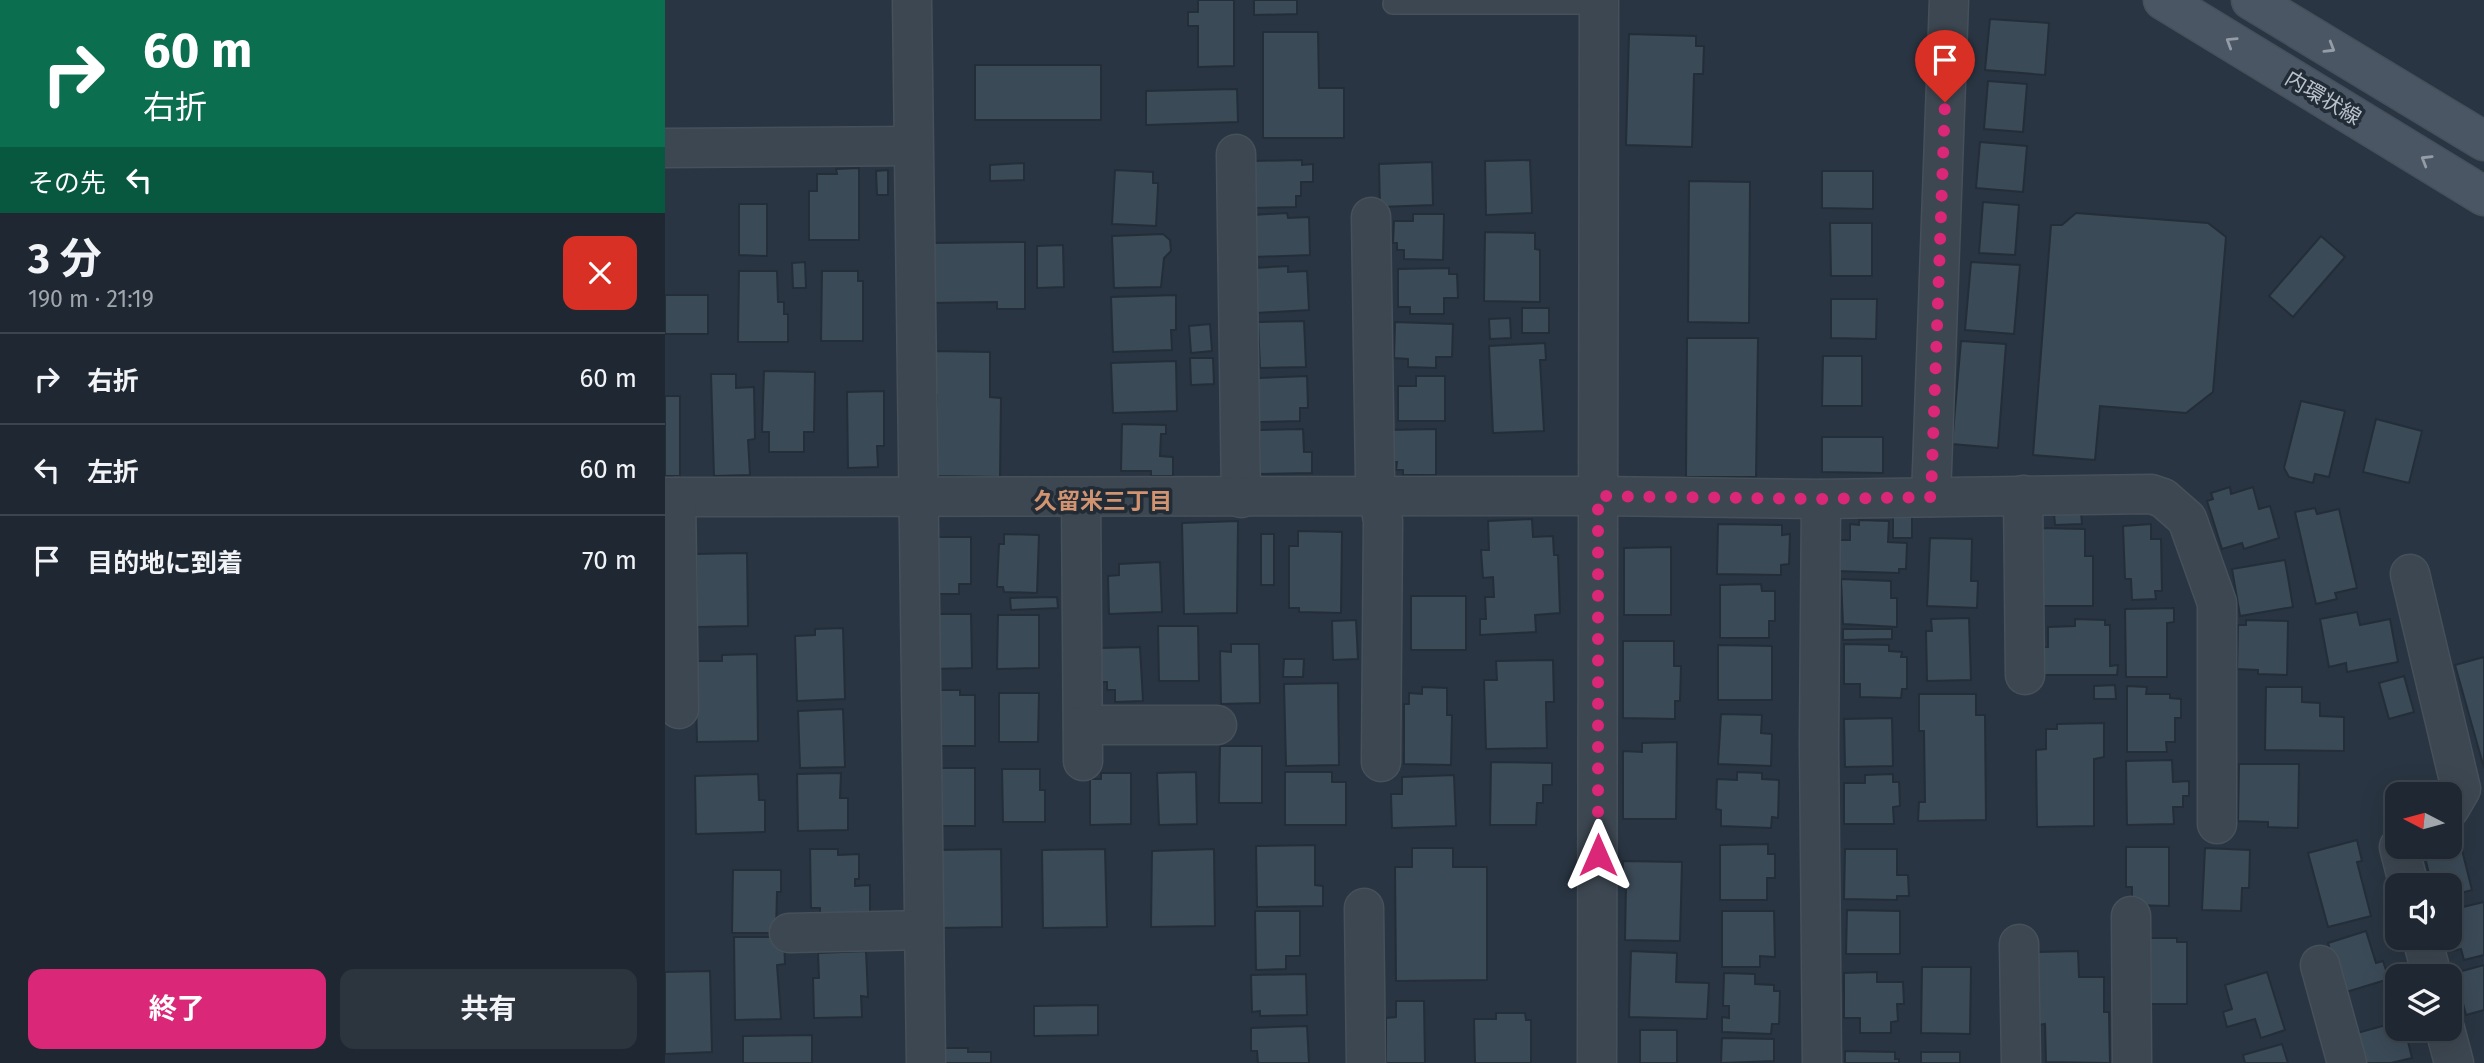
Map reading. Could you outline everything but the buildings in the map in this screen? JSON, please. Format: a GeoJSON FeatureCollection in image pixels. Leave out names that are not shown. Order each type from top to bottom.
{"type":"FeatureCollection","features":[{"type":"Feature","properties":{"kind":"street"},"geometry":{"type":"LineString","coordinates":[[912,0],[926,1063]]}},
{"type":"Feature","properties":{"kind":"street"},"geometry":{"type":"LineString","coordinates":[[1931,497],[1949,0]]}},
{"type":"Feature","properties":{"kind":"street","name":"内環状線"},"geometry":{"type":"LineString","coordinates":[[2163,0],[2484,196]]}},
{"type":"Feature","properties":{"kind":"street"},"geometry":{"type":"LineString","coordinates":[[2251,0],[2484,141]]}},
{"type":"Feature","properties":{"kind":"street"},"geometry":{"type":"LineString","coordinates":[[1597,1063],[1599,2]]}},
{"type":"Feature","properties":{"kind":"street"},"geometry":{"type":"LineString","coordinates":[[665,148],[913,146]]}},
{"type":"Feature","properties":{"kind":"street"},"geometry":{"type":"LineString","coordinates":[[1235,153],[1241,498]]}},
{"type":"Feature","properties":{"kind":"street"},"geometry":{"type":"LineString","coordinates":[[1371,217],[1375,478],[1383,521],[1381,762]]}},
{"type":"Feature","properties":{"kind":"street"},"geometry":{"type":"LineString","coordinates":[[680,709],[671,497],[1598,496],[1821,499],[2151,494],[2163,498],[2187,519],[2217,603],[2217,824]]}},
{"type":"Feature","properties":{"kind":"street"},"geometry":{"type":"LineString","coordinates":[[2023,495],[2025,675]]}},
{"type":"Feature","properties":{"kind":"street"},"geometry":{"type":"LineString","coordinates":[[1081,498],[1083,743],[1217,725]]}},
{"type":"Feature","properties":{"kind":"street"},"geometry":{"type":"LineString","coordinates":[[1821,499],[1819,759],[1822,1063]]}},
{"type":"Feature","properties":{"kind":"street"},"geometry":{"type":"LineString","coordinates":[[2410,574],[2459,782]]}},
{"type":"Feature","properties":{"kind":"street"},"geometry":{"type":"LineString","coordinates":[[1364,908],[1366,1063]]}},
{"type":"Feature","properties":{"kind":"street"},"geometry":{"type":"LineString","coordinates":[[2131,916],[2132,1063]]}},
{"type":"Feature","properties":{"kind":"street"},"geometry":{"type":"LineString","coordinates":[[789,933],[923,930]]}},
{"type":"Feature","properties":{"kind":"street"},"geometry":{"type":"LineString","coordinates":[[2019,944],[2021,1063]]}},
{"type":"Feature","properties":{"kind":"street"},"geometry":{"type":"LineString","coordinates":[[2320,965],[2347,1063]]}},
{"type":"Feature","properties":{"kind":"street"},"geometry":{"type":"LineString","coordinates":[[2448,1041],[2454,1063]]}},
{"type":"Feature","properties":{"kind":"lane"},"geometry":{"type":"LineString","coordinates":[[1393,4],[1599,2]]}},
{"type":"Feature","properties":{"kind":"district","name":"久留米三丁目"},"geometry":{"type":"Point","coordinates":[1103,501]}},
{"type":"Feature","properties":{"kind":"route"},"geometry":{"type":"LineString","coordinates":[[1598,855],[1598,496],[1821,499],[1931,497],[1945,102]]}}]}
